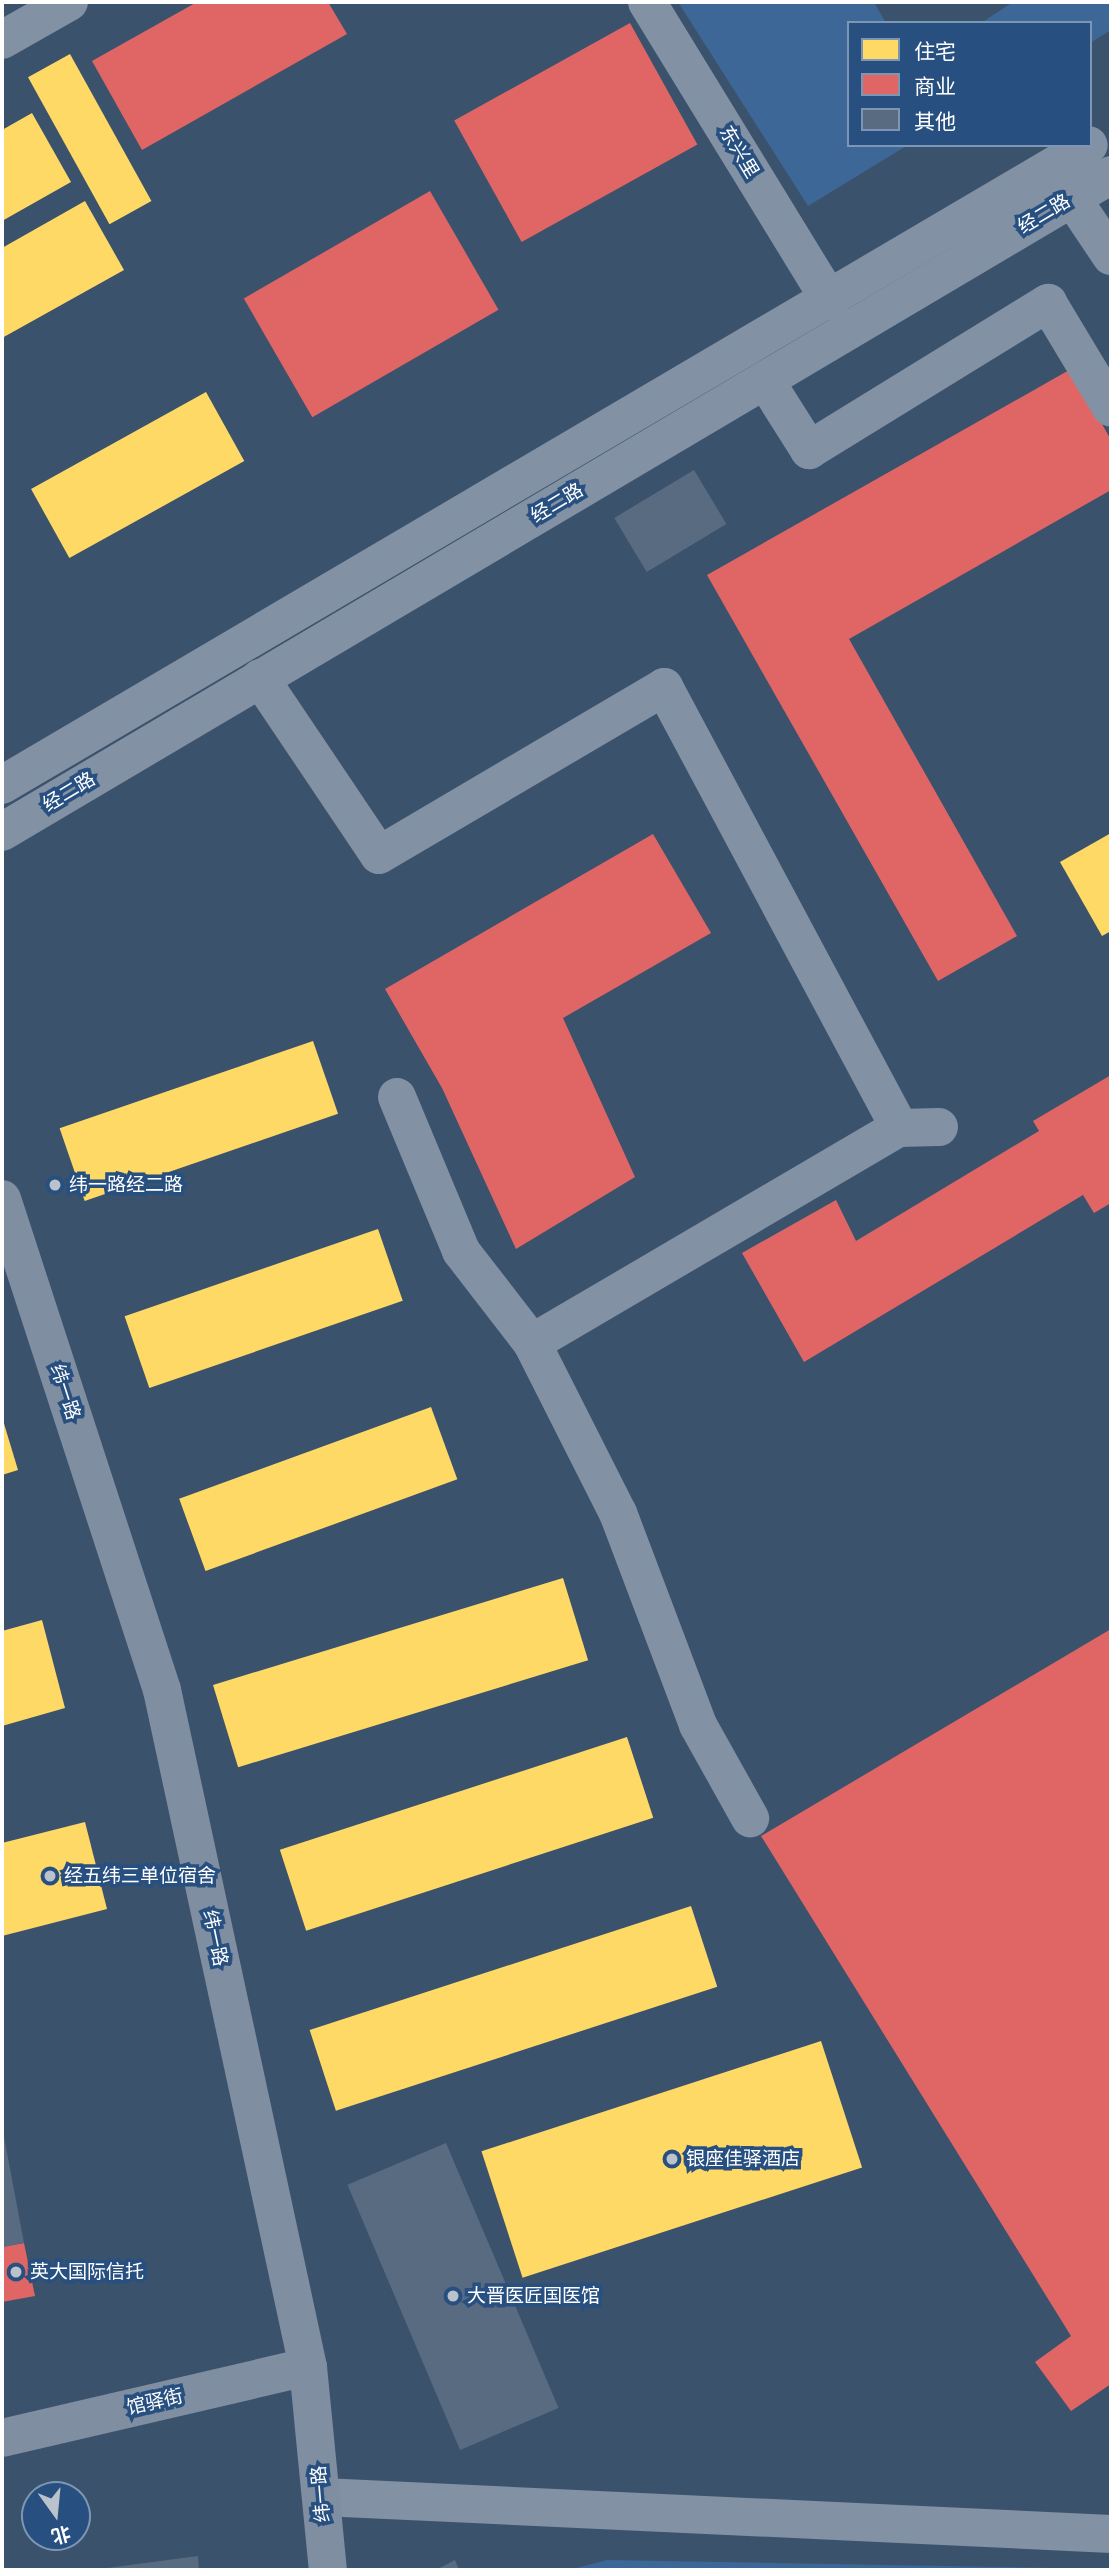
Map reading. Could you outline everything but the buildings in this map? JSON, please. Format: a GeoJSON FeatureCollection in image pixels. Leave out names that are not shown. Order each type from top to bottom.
{"type":"FeatureCollection","features":[{"type":"Feature","properties":{"kind":"main road","name":"纬一路"},"geometry":{"type":"LineString","coordinates":[[2,1199],[162,1690],[308,2367],[328,2570]]}},
{"type":"Feature","properties":{"kind":"main road","name":"馆驿街"},"geometry":{"type":"LineString","coordinates":[[2,2438],[308,2367]]}},
{"type":"Feature","properties":{"kind":"street"},"geometry":{"type":"LineString","coordinates":[[2,40],[69,2]]}},
{"type":"Feature","properties":{"kind":"street","name":"东兴里"},"geometry":{"type":"LineString","coordinates":[[647,2],[830,301]]}},
{"type":"Feature","properties":{"kind":"street","name":"经二路"},"geometry":{"type":"LineString","coordinates":[[1092,144],[1111,132]]}},
{"type":"Feature","properties":{"kind":"street","name":"经二路"},"geometry":{"type":"LineString","coordinates":[[2,785],[830,301],[1087,147]]}},
{"type":"Feature","properties":{"kind":"street","name":"经二路"},"geometry":{"type":"LineString","coordinates":[[2,832],[1111,175]]}},
{"type":"Feature","properties":{"kind":"street"},"geometry":{"type":"LineString","coordinates":[[1072,198],[1111,256]]}},
{"type":"Feature","properties":{"kind":"street"},"geometry":{"type":"LineString","coordinates":[[765,380],[809,450],[1048,303],[1111,408]]}},
{"type":"Feature","properties":{"kind":"street"},"geometry":{"type":"LineString","coordinates":[[260,678],[379,855],[664,687],[899,1128]]}},
{"type":"Feature","properties":{"kind":"street"},"geometry":{"type":"LineString","coordinates":[[397,1097],[461,1251],[533,1343],[618,1513],[698,1726],[750,1818]]}},
{"type":"Feature","properties":{"kind":"street"},"geometry":{"type":"LineString","coordinates":[[533,1343],[899,1128],[939,1127]]}},
{"type":"Feature","properties":{"kind":"street"},"geometry":{"type":"LineString","coordinates":[[322,2497],[1111,2534]]}},
{"type":"Feature","properties":{"kind":"shaded area"},"geometry":{"type":"Polygon","coordinates":[[[678,2],[874,2],[885,21],[847,21],[847,147],[905,147],[808,206],[678,2]]]}},
{"type":"Feature","properties":{"kind":"shaded area"},"geometry":{"type":"Polygon","coordinates":[[[1013,2],[1111,2],[1111,30],[1092,42],[1092,21],[984,21],[1013,2]]]}},
{"type":"Feature","properties":{"kind":"shaded area"},"geometry":{"type":"Polygon","coordinates":[[[607,2560],[1111,2569],[1111,2570],[569,2570],[607,2560]]]}},
{"type":"Feature","properties":{"kind":"place","name":"纬一路经二路"},"geometry":{"type":"Point","coordinates":[55,1185]}},
{"type":"Feature","properties":{"kind":"place","name":"经五纬三单位宿舍"},"geometry":{"type":"Point","coordinates":[50,1876]}},
{"type":"Feature","properties":{"kind":"place","name":"银座佳驿酒店"},"geometry":{"type":"Point","coordinates":[672,2159]}},
{"type":"Feature","properties":{"kind":"place","name":"英大国际信托"},"geometry":{"type":"Point","coordinates":[16,2272]}},
{"type":"Feature","properties":{"kind":"place","name":"大晋医匠国医馆"},"geometry":{"type":"Point","coordinates":[453,2296]}}]}
